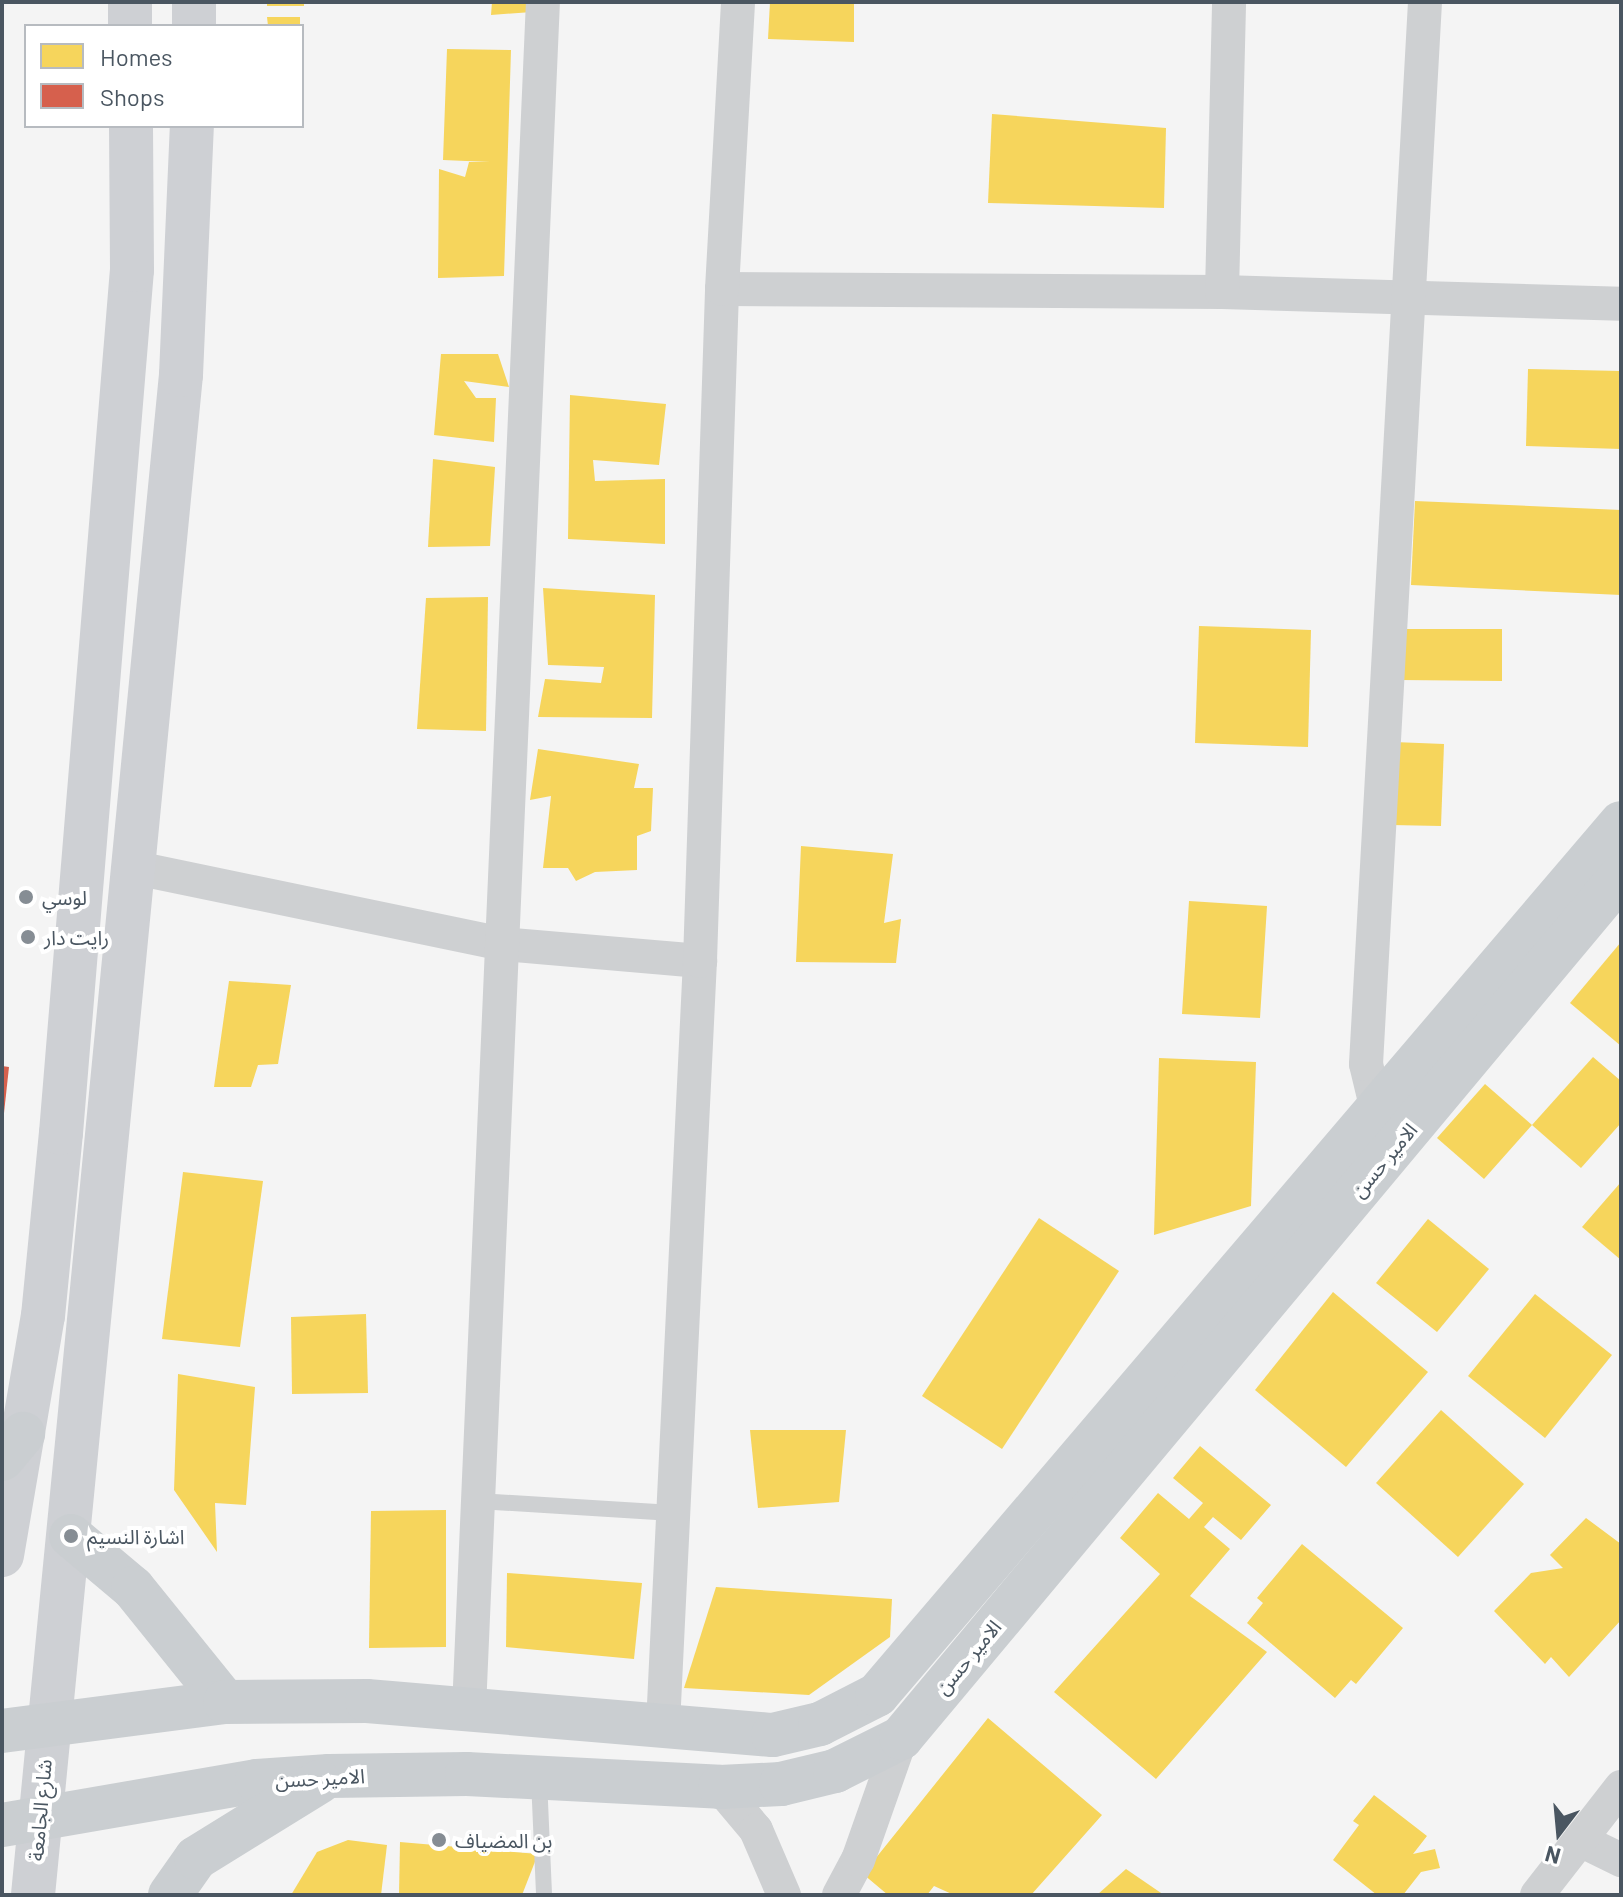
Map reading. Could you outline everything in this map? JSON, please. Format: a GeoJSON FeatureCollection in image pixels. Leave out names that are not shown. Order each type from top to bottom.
{"type":"FeatureCollection","features":[{"type":"Feature","properties":{"kind":"main road"},"geometry":{"type":"LineString","coordinates":[[130,2],[130,24]]}},
{"type":"Feature","properties":{"kind":"main road"},"geometry":{"type":"LineString","coordinates":[[194,2],[194,24]]}},
{"type":"Feature","properties":{"kind":"main road"},"geometry":{"type":"LineString","coordinates":[[2,1555],[12,1447],[43,1316],[132,270],[131,128]]}},
{"type":"Feature","properties":{"kind":"main road","name":"شارع الجامعة"},"geometry":{"type":"LineString","coordinates":[[33,1895],[21,1822],[47,1725],[71,1536],[181,375],[192,128]]}},
{"type":"Feature","properties":{"kind":"main road","name":"الامير حسن"},"geometry":{"type":"LineString","coordinates":[[2,1731],[225,1702],[367,1701],[773,1735],[820,1724],[877,1695],[1378,1114],[1621,823]]}},
{"type":"Feature","properties":{"kind":"main road","name":"الامير حسن"},"geometry":{"type":"LineString","coordinates":[[21,1822],[257,1781],[329,1776],[539,1778],[720,1787],[812,1778],[901,1738],[1621,876]]}},
{"type":"Feature","properties":{"kind":"main road"},"geometry":{"type":"LineString","coordinates":[[71,1536],[133,1588],[225,1702]]}},
{"type":"Feature","properties":{"kind":"main road"},"geometry":{"type":"LineString","coordinates":[[170,1895],[196,1858],[329,1776]]}},
{"type":"Feature","properties":{"kind":"street"},"geometry":{"type":"LineString","coordinates":[[469,1709],[543,2]]}},
{"type":"Feature","properties":{"kind":"street"},"geometry":{"type":"LineString","coordinates":[[663,1725],[700,961],[722,289],[738,2]]}},
{"type":"Feature","properties":{"kind":"street"},"geometry":{"type":"LineString","coordinates":[[1222,292],[1229,2]]}},
{"type":"Feature","properties":{"kind":"street"},"geometry":{"type":"LineString","coordinates":[[1378,1114],[1366,1064],[1406,295],[1425,2]]}},
{"type":"Feature","properties":{"kind":"street"},"geometry":{"type":"LineString","coordinates":[[722,289],[1406,295],[1621,304]]}},
{"type":"Feature","properties":{"kind":"street"},"geometry":{"type":"LineString","coordinates":[[136,868],[502,944],[700,961]]}},
{"type":"Feature","properties":{"kind":"street"},"geometry":{"type":"LineString","coordinates":[[839,1895],[858,1860],[901,1738]]}},
{"type":"Feature","properties":{"kind":"street"},"geometry":{"type":"LineString","coordinates":[[720,1787],[756,1830],[784,1895]]}},
{"type":"Feature","properties":{"kind":"street"},"geometry":{"type":"LineString","coordinates":[[1537,1895],[1621,1787]]}},
{"type":"Feature","properties":{"kind":"street"},"geometry":{"type":"LineString","coordinates":[[1580,1840],[1621,1860]]}},
{"type":"Feature","properties":{"kind":"lane"},"geometry":{"type":"LineString","coordinates":[[478,1501],[673,1513]]}},
{"type":"Feature","properties":{"kind":"lane"},"geometry":{"type":"LineString","coordinates":[[539,1778],[544,1895]]}},
{"type":"Feature","properties":{"kind":"building: Homes"},"geometry":{"type":"Polygon","coordinates":[[[267,2],[304,2],[304,6],[267,6],[267,2]]]}},
{"type":"Feature","properties":{"kind":"building: Homes"},"geometry":{"type":"Polygon","coordinates":[[[492,2],[533,2],[532,12],[491,15],[492,2]]]}},
{"type":"Feature","properties":{"kind":"building: Homes"},"geometry":{"type":"Polygon","coordinates":[[[770,2],[854,2],[854,42],[768,39],[770,2]]]}},
{"type":"Feature","properties":{"kind":"building: Homes"},"geometry":{"type":"Polygon","coordinates":[[[267,17],[300,17],[300,24],[268,24],[267,17]]]}},
{"type":"Feature","properties":{"kind":"building: Homes"},"geometry":{"type":"Polygon","coordinates":[[[447,49],[511,50],[504,276],[438,278],[439,169],[465,177],[469,162],[490,162],[443,160],[447,49]]]}},
{"type":"Feature","properties":{"kind":"building: Homes"},"geometry":{"type":"Polygon","coordinates":[[[992,114],[1166,128],[1164,208],[988,203],[992,114]]]}},
{"type":"Feature","properties":{"kind":"building: Homes"},"geometry":{"type":"Polygon","coordinates":[[[441,354],[498,354],[509,387],[464,381],[476,398],[496,398],[494,442],[434,435],[441,354]]]}},
{"type":"Feature","properties":{"kind":"building: Homes"},"geometry":{"type":"Polygon","coordinates":[[[1528,369],[1621,371],[1621,449],[1526,446],[1528,369]]]}},
{"type":"Feature","properties":{"kind":"building: Homes"},"geometry":{"type":"Polygon","coordinates":[[[570,395],[666,404],[659,465],[593,460],[595,481],[665,479],[665,544],[568,539],[570,395]]]}},
{"type":"Feature","properties":{"kind":"building: Homes"},"geometry":{"type":"Polygon","coordinates":[[[433,459],[495,467],[490,546],[428,547],[433,459]]]}},
{"type":"Feature","properties":{"kind":"building: Homes"},"geometry":{"type":"Polygon","coordinates":[[[1415,501],[1621,510],[1621,595],[1411,585],[1415,501]]]}},
{"type":"Feature","properties":{"kind":"building: Homes"},"geometry":{"type":"Polygon","coordinates":[[[543,588],[655,595],[652,718],[538,717],[545,679],[601,683],[604,667],[548,665],[543,588]]]}},
{"type":"Feature","properties":{"kind":"building: Homes"},"geometry":{"type":"Polygon","coordinates":[[[488,597],[486,731],[417,729],[426,598],[488,597]]]}},
{"type":"Feature","properties":{"kind":"building: Homes"},"geometry":{"type":"Polygon","coordinates":[[[1199,626],[1311,630],[1308,747],[1195,743],[1199,626]]]}},
{"type":"Feature","properties":{"kind":"building: Homes"},"geometry":{"type":"Polygon","coordinates":[[[1400,629],[1502,629],[1502,681],[1400,680],[1400,629]]]}},
{"type":"Feature","properties":{"kind":"building: Homes"},"geometry":{"type":"Polygon","coordinates":[[[1394,742],[1444,744],[1441,826],[1391,825],[1394,742]]]}},
{"type":"Feature","properties":{"kind":"building: Homes"},"geometry":{"type":"Polygon","coordinates":[[[538,749],[639,764],[634,788],[653,788],[651,831],[637,836],[637,870],[595,872],[576,881],[568,868],[543,868],[551,796],[530,800],[538,749]]]}},
{"type":"Feature","properties":{"kind":"building: Homes"},"geometry":{"type":"Polygon","coordinates":[[[801,846],[893,854],[884,923],[901,919],[896,963],[796,962],[801,846]]]}},
{"type":"Feature","properties":{"kind":"building: Homes"},"geometry":{"type":"Polygon","coordinates":[[[1189,901],[1267,906],[1260,1018],[1182,1014],[1189,901]]]}},
{"type":"Feature","properties":{"kind":"building: Homes"},"geometry":{"type":"Polygon","coordinates":[[[1621,942],[1621,1046],[1570,1003],[1621,942]]]}},
{"type":"Feature","properties":{"kind":"building: Homes"},"geometry":{"type":"Polygon","coordinates":[[[229,981],[291,985],[278,1064],[258,1065],[251,1087],[214,1087],[229,981]]]}},
{"type":"Feature","properties":{"kind":"building: Homes"},"geometry":{"type":"Polygon","coordinates":[[[1593,1057],[1621,1081],[1621,1123],[1581,1168],[1532,1125],[1593,1057]]]}},
{"type":"Feature","properties":{"kind":"building: Homes"},"geometry":{"type":"Polygon","coordinates":[[[1159,1058],[1256,1062],[1251,1206],[1154,1235],[1159,1058]]]}},
{"type":"Feature","properties":{"kind":"building: Homes"},"geometry":{"type":"Polygon","coordinates":[[[1485,1084],[1532,1125],[1484,1179],[1437,1138],[1485,1084]]]}},
{"type":"Feature","properties":{"kind":"building: Homes"},"geometry":{"type":"Polygon","coordinates":[[[183,1172],[263,1181],[240,1347],[162,1339],[183,1172]]]}},
{"type":"Feature","properties":{"kind":"building: Homes"},"geometry":{"type":"Polygon","coordinates":[[[1621,1182],[1621,1260],[1582,1227],[1621,1182]]]}},
{"type":"Feature","properties":{"kind":"building: Homes"},"geometry":{"type":"Polygon","coordinates":[[[1039,1218],[1119,1271],[1002,1449],[922,1396],[1039,1218]]]}},
{"type":"Feature","properties":{"kind":"building: Homes"},"geometry":{"type":"Polygon","coordinates":[[[1428,1219],[1489,1269],[1437,1332],[1376,1283],[1428,1219]]]}},
{"type":"Feature","properties":{"kind":"building: Homes"},"geometry":{"type":"Polygon","coordinates":[[[1333,1292],[1428,1372],[1346,1467],[1255,1390],[1333,1292]]]}},
{"type":"Feature","properties":{"kind":"building: Homes"},"geometry":{"type":"Polygon","coordinates":[[[1535,1294],[1612,1355],[1545,1438],[1468,1376],[1535,1294]]]}},
{"type":"Feature","properties":{"kind":"building: Homes"},"geometry":{"type":"Polygon","coordinates":[[[366,1314],[368,1393],[292,1394],[291,1317],[366,1314]]]}},
{"type":"Feature","properties":{"kind":"building: Homes"},"geometry":{"type":"Polygon","coordinates":[[[178,1374],[255,1387],[246,1505],[215,1503],[217,1552],[174,1490],[178,1374]]]}},
{"type":"Feature","properties":{"kind":"building: Homes"},"geometry":{"type":"Polygon","coordinates":[[[1441,1410],[1524,1484],[1458,1557],[1376,1483],[1441,1410]]]}},
{"type":"Feature","properties":{"kind":"building: Homes"},"geometry":{"type":"Polygon","coordinates":[[[750,1430],[846,1430],[839,1502],[758,1508],[750,1430]]]}},
{"type":"Feature","properties":{"kind":"building: Homes"},"geometry":{"type":"Polygon","coordinates":[[[1200,1446],[1271,1505],[1241,1540],[1213,1517],[1204,1527],[1230,1549],[1190,1596],[1267,1652],[1156,1779],[1054,1692],[1160,1574],[1120,1538],[1158,1493],[1189,1519],[1203,1503],[1173,1478],[1200,1446]]]}},
{"type":"Feature","properties":{"kind":"building: Homes"},"geometry":{"type":"Polygon","coordinates":[[[446,1510],[446,1647],[369,1648],[371,1511],[446,1510]]]}},
{"type":"Feature","properties":{"kind":"building: Homes"},"geometry":{"type":"Polygon","coordinates":[[[1586,1518],[1621,1544],[1621,1620],[1569,1677],[1551,1657],[1545,1664],[1494,1611],[1531,1573],[1563,1568],[1550,1555],[1586,1518]]]}},
{"type":"Feature","properties":{"kind":"building: Homes"},"geometry":{"type":"Polygon","coordinates":[[[1302,1544],[1403,1628],[1356,1684],[1351,1680],[1335,1698],[1247,1623],[1263,1603],[1257,1598],[1302,1544]]]}},
{"type":"Feature","properties":{"kind":"building: Homes"},"geometry":{"type":"Polygon","coordinates":[[[507,1573],[642,1583],[634,1659],[506,1647],[507,1573]]]}},
{"type":"Feature","properties":{"kind":"building: Homes"},"geometry":{"type":"Polygon","coordinates":[[[716,1587],[892,1599],[890,1637],[809,1695],[684,1688],[716,1587]]]}},
{"type":"Feature","properties":{"kind":"building: Homes"},"geometry":{"type":"Polygon","coordinates":[[[988,1718],[1102,1815],[1031,1895],[954,1895],[934,1886],[927,1895],[888,1895],[863,1874],[988,1718]]]}},
{"type":"Feature","properties":{"kind":"building: Homes"},"geometry":{"type":"Polygon","coordinates":[[[1374,1795],[1427,1836],[1413,1854],[1435,1849],[1440,1868],[1421,1872],[1403,1895],[1377,1895],[1333,1860],[1359,1825],[1353,1821],[1374,1795]]]}},
{"type":"Feature","properties":{"kind":"building: Homes"},"geometry":{"type":"Polygon","coordinates":[[[348,1840],[387,1845],[381,1895],[291,1895],[317,1852],[348,1840]]]}},
{"type":"Feature","properties":{"kind":"building: Homes"},"geometry":{"type":"Polygon","coordinates":[[[400,1842],[538,1854],[522,1895],[399,1895],[400,1842]]]}},
{"type":"Feature","properties":{"kind":"building: Homes"},"geometry":{"type":"Polygon","coordinates":[[[1126,1869],[1164,1895],[1097,1895],[1126,1869]]]}},
{"type":"Feature","properties":{"kind":"building: Shops"},"geometry":{"type":"Polygon","coordinates":[[[2,1066],[9,1067],[4,1113],[2,1112],[2,1066]]]}},
{"type":"Feature","properties":{"kind":"place","name":"لوسي"},"geometry":{"type":"Point","coordinates":[26,897]}},
{"type":"Feature","properties":{"kind":"place","name":"رايت دار"},"geometry":{"type":"Point","coordinates":[28,937]}},
{"type":"Feature","properties":{"kind":"place","name":"اشارة النسيم"},"geometry":{"type":"Point","coordinates":[71,1536]}},
{"type":"Feature","properties":{"kind":"place","name":"بن المضياف"},"geometry":{"type":"Point","coordinates":[439,1840]}}]}
